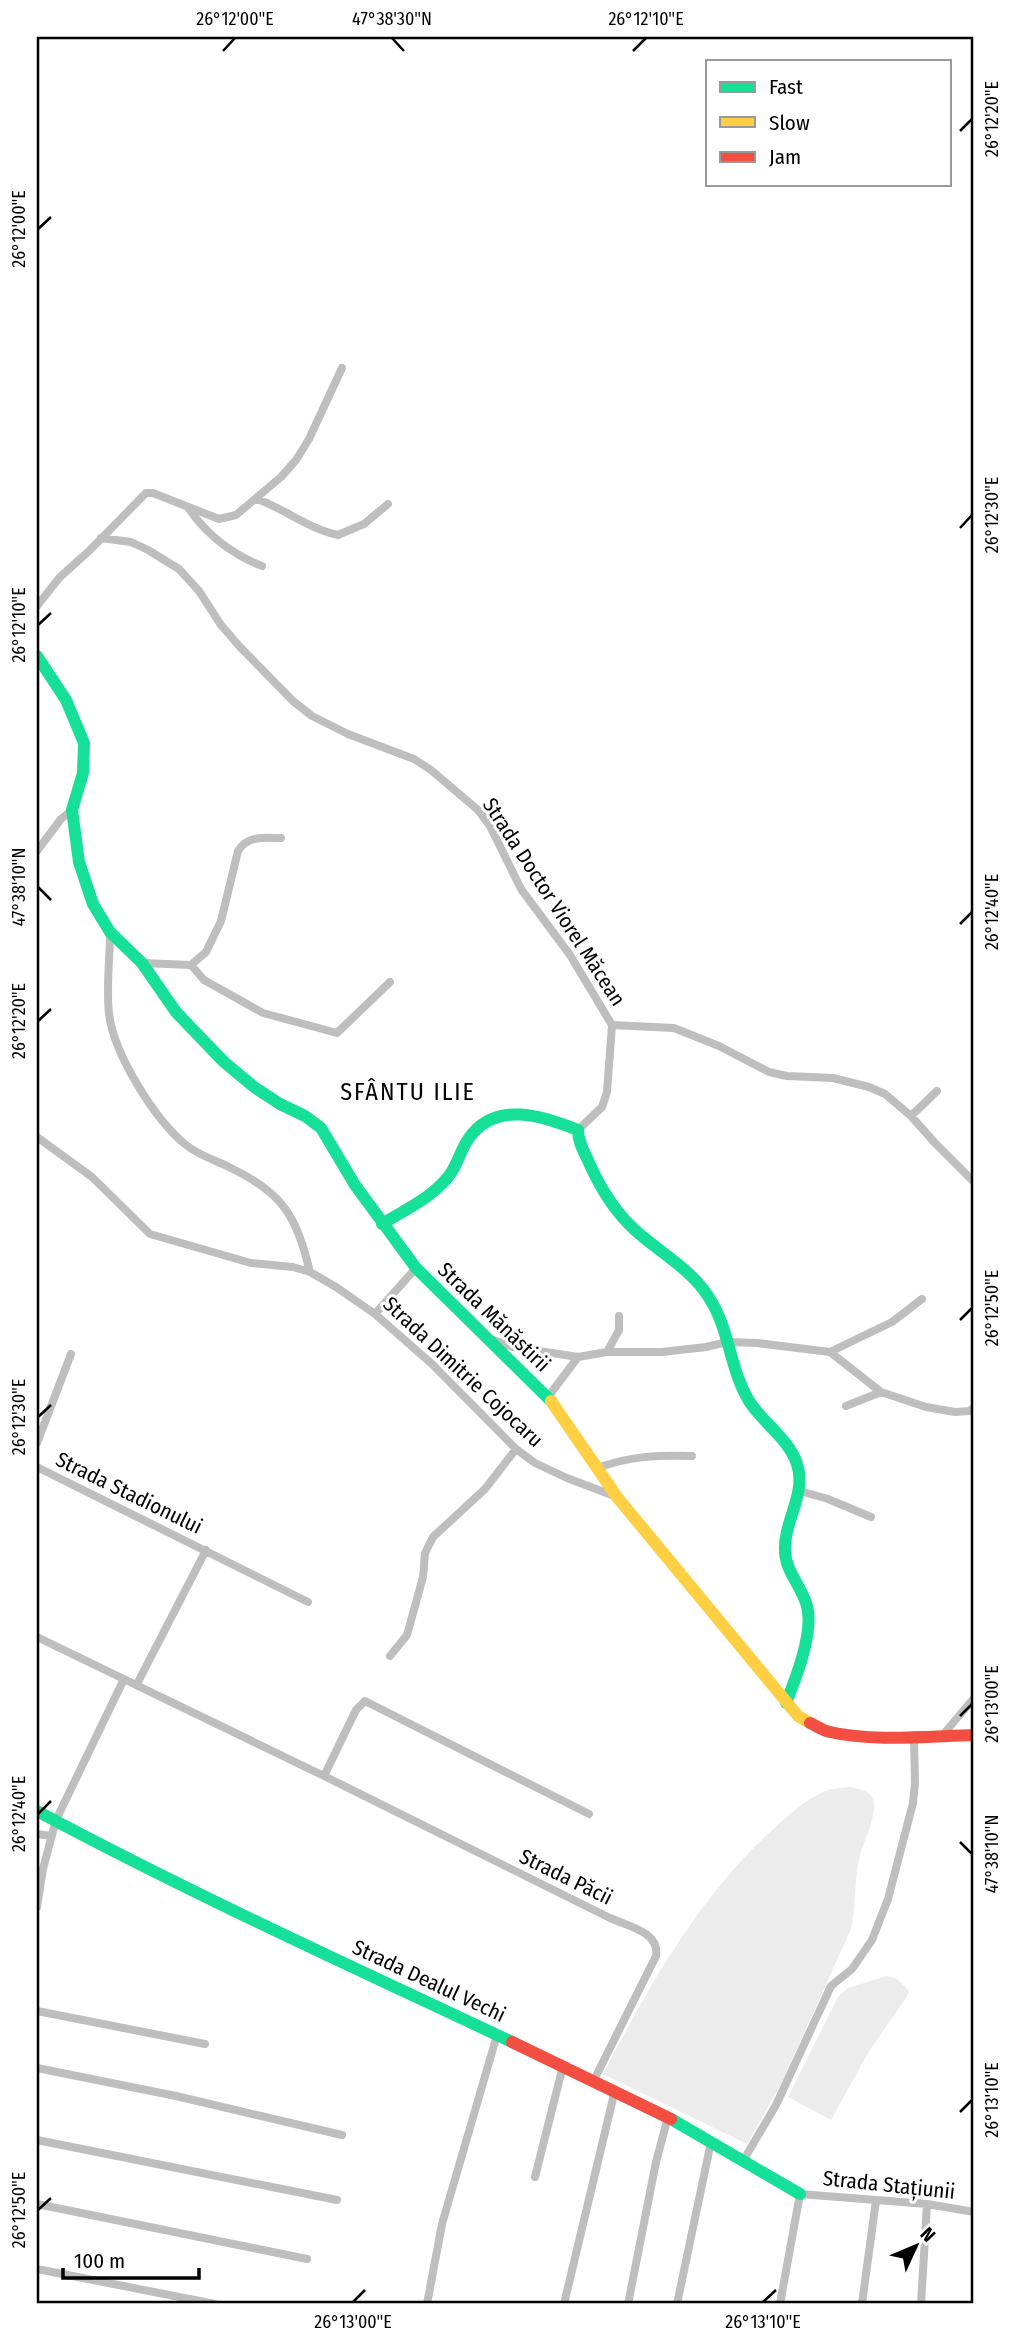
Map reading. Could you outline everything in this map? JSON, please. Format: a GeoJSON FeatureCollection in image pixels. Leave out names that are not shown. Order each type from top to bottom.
{"type":"FeatureCollection","features":[{"type":"Feature","properties":{"kind":"street"},"geometry":{"type":"LineString","coordinates":[[37,606],[60,577],[146,494],[153,492],[219,519],[229,519],[257,499],[296,460],[309,439],[342,368]]}},
{"type":"Feature","properties":{"kind":"street"},"geometry":{"type":"LineString","coordinates":[[257,499],[277,506],[313,527],[338,535],[364,524],[388,504]]}},
{"type":"Feature","properties":{"kind":"street"},"geometry":{"type":"LineString","coordinates":[[187,507],[202,526],[230,551],[262,566]]}},
{"type":"Feature","properties":{"kind":"street","name":"Strada Doctor Viorel Măcean"},"geometry":{"type":"LineString","coordinates":[[101,538],[131,542],[179,569],[199,591],[221,625],[293,701],[312,716],[348,734],[414,759],[469,801],[490,827],[522,889],[570,955],[612,1025],[607,1093],[602,1107],[578,1130]]}},
{"type":"Feature","properties":{"kind":"street","name":"Strada Mănăstirii"},"geometry":{"type":"LineString","coordinates":[[37,656],[66,700],[84,743],[83,773],[72,810],[81,874],[93,904],[110,932],[142,963],[176,1012],[254,1087],[321,1128],[355,1185],[416,1268],[548,1397],[617,1497],[798,1716],[828,1732],[887,1737],[974,1735]]}},
{"type":"Feature","properties":{"kind":"street","name":"Strada Mănăstirii"},"geometry":{"type":"LineString","coordinates":[[37,851],[61,819],[72,810]]}},
{"type":"Feature","properties":{"kind":"street"},"geometry":{"type":"LineString","coordinates":[[142,963],[191,965],[206,951],[221,921],[238,851],[242,845],[257,838],[281,838]]}},
{"type":"Feature","properties":{"kind":"street"},"geometry":{"type":"LineString","coordinates":[[110,932],[107,995],[109,1016],[116,1041],[151,1107],[188,1147],[255,1181],[276,1197],[289,1212],[298,1230],[310,1272]]}},
{"type":"Feature","properties":{"kind":"street"},"geometry":{"type":"LineString","coordinates":[[191,965],[204,981],[262,1013],[337,1033],[390,982]]}},
{"type":"Feature","properties":{"kind":"street","name":"Strada Doctor Viorel Măcean"},"geometry":{"type":"LineString","coordinates":[[612,1025],[674,1028],[719,1046],[769,1072],[833,1079],[869,1087],[885,1094],[911,1116],[974,1182]]}},
{"type":"Feature","properties":{"kind":"street"},"geometry":{"type":"LineString","coordinates":[[911,1116],[937,1091]]}},
{"type":"Feature","properties":{"kind":"street"},"geometry":{"type":"LineString","coordinates":[[382,1224],[441,1185],[458,1162],[467,1140],[488,1122],[523,1113],[536,1114],[578,1130],[579,1140],[598,1183],[611,1203],[632,1227],[696,1281],[721,1318],[742,1387],[755,1409],[792,1453],[797,1465],[800,1491],[785,1540],[785,1553],[789,1570],[808,1608],[808,1623],[796,1679],[786,1703]]}},
{"type":"Feature","properties":{"kind":"street","name":"Strada Dimitrie Cojocaru"},"geometry":{"type":"LineString","coordinates":[[37,1137],[92,1177],[150,1234],[251,1263],[293,1267],[310,1272],[375,1314],[458,1388],[516,1449],[536,1463],[567,1478],[597,1492],[617,1497]]}},
{"type":"Feature","properties":{"kind":"street"},"geometry":{"type":"LineString","coordinates":[[375,1314],[416,1268]]}},
{"type":"Feature","properties":{"kind":"street"},"geometry":{"type":"LineString","coordinates":[[830,1352],[892,1321],[922,1299]]}},
{"type":"Feature","properties":{"kind":"street"},"geometry":{"type":"LineString","coordinates":[[607,1352],[619,1330],[619,1316]]}},
{"type":"Feature","properties":{"kind":"street"},"geometry":{"type":"LineString","coordinates":[[490,1339],[513,1347],[578,1357],[607,1352],[662,1352],[727,1342],[830,1352],[881,1392],[936,1409],[955,1412],[974,1408]]}},
{"type":"Feature","properties":{"kind":"street","name":"Strada Stadionului"},"geometry":{"type":"LineString","coordinates":[[37,1443],[71,1354]]}},
{"type":"Feature","properties":{"kind":"street"},"geometry":{"type":"LineString","coordinates":[[548,1397],[578,1357]]}},
{"type":"Feature","properties":{"kind":"street"},"geometry":{"type":"LineString","coordinates":[[846,1406],[881,1392]]}},
{"type":"Feature","properties":{"kind":"street"},"geometry":{"type":"LineString","coordinates":[[390,1656],[407,1635],[423,1577],[425,1553],[433,1537],[485,1489],[516,1449]]}},
{"type":"Feature","properties":{"kind":"street"},"geometry":{"type":"LineString","coordinates":[[597,1468],[618,1460],[648,1455],[692,1456]]}},
{"type":"Feature","properties":{"kind":"street","name":"Strada Stadionului"},"geometry":{"type":"LineString","coordinates":[[37,1467],[308,1602]]}},
{"type":"Feature","properties":{"kind":"street"},"geometry":{"type":"LineString","coordinates":[[800,1491],[828,1499],[871,1517]]}},
{"type":"Feature","properties":{"kind":"street","name":"Strada Stadionului"},"geometry":{"type":"LineString","coordinates":[[137,1684],[206,1550]]}},
{"type":"Feature","properties":{"kind":"street","name":"Strada Păcii"},"geometry":{"type":"LineString","coordinates":[[37,1637],[654,1940],[657,1947],[656,1956],[594,2080]]}},
{"type":"Feature","properties":{"kind":"street"},"geometry":{"type":"LineString","coordinates":[[37,1907],[43,1869],[56,1821],[124,1679]]}},
{"type":"Feature","properties":{"kind":"street"},"geometry":{"type":"LineString","coordinates":[[942,1736],[974,1698]]}},
{"type":"Feature","properties":{"kind":"street"},"geometry":{"type":"LineString","coordinates":[[324,1776],[356,1710],[365,1701],[589,1814]]}},
{"type":"Feature","properties":{"kind":"street"},"geometry":{"type":"LineString","coordinates":[[743,2161],[776,2105],[831,1986],[852,1969],[872,1940],[888,1899],[913,1803],[914,1736]]}},
{"type":"Feature","properties":{"kind":"street","name":"Strada Dealul Vechi"},"geometry":{"type":"LineString","coordinates":[[37,1811],[114,1852],[615,2090],[668,2117],[800,2194]]}},
{"type":"Feature","properties":{"kind":"street"},"geometry":{"type":"LineString","coordinates":[[37,1833],[51,1836]]}},
{"type":"Feature","properties":{"kind":"street"},"geometry":{"type":"LineString","coordinates":[[37,2011],[205,2044]]}},
{"type":"Feature","properties":{"kind":"street"},"geometry":{"type":"LineString","coordinates":[[427,2304],[442,2224],[496,2035]]}},
{"type":"Feature","properties":{"kind":"street"},"geometry":{"type":"LineString","coordinates":[[535,2177],[564,2066]]}},
{"type":"Feature","properties":{"kind":"street"},"geometry":{"type":"LineString","coordinates":[[37,2068],[176,2096],[342,2135]]}},
{"type":"Feature","properties":{"kind":"street"},"geometry":{"type":"LineString","coordinates":[[564,2304],[615,2090]]}},
{"type":"Feature","properties":{"kind":"street"},"geometry":{"type":"LineString","coordinates":[[628,2304],[656,2162],[668,2117]]}},
{"type":"Feature","properties":{"kind":"street"},"geometry":{"type":"LineString","coordinates":[[37,2140],[337,2200]]}},
{"type":"Feature","properties":{"kind":"street"},"geometry":{"type":"LineString","coordinates":[[677,2304],[711,2142]]}},
{"type":"Feature","properties":{"kind":"street"},"geometry":{"type":"LineString","coordinates":[[780,2304],[800,2194]]}},
{"type":"Feature","properties":{"kind":"street","name":"Strada Stațiunii"},"geometry":{"type":"LineString","coordinates":[[800,2194],[927,2204],[974,2212]]}},
{"type":"Feature","properties":{"kind":"street"},"geometry":{"type":"LineString","coordinates":[[862,2304],[876,2200]]}},
{"type":"Feature","properties":{"kind":"street"},"geometry":{"type":"LineString","coordinates":[[37,2204],[307,2259]]}},
{"type":"Feature","properties":{"kind":"street"},"geometry":{"type":"LineString","coordinates":[[921,2304],[927,2204]]}},
{"type":"Feature","properties":{"kind":"street"},"geometry":{"type":"LineString","coordinates":[[37,2269],[215,2304]]}},
{"type":"Feature","properties":{"kind":"shaded area"},"geometry":{"type":"Polygon","coordinates":[[[850,1787],[869,1794],[874,1804],[859,1862],[851,1929],[781,2084],[747,2144],[603,2074],[676,1946],[696,1916],[742,1860],[786,1817],[812,1798],[822,1792],[850,1787]]]}},
{"type":"Feature","properties":{"kind":"shaded area"},"geometry":{"type":"Polygon","coordinates":[[[887,1976],[897,1979],[909,1991],[869,2051],[831,2120],[788,2097],[838,1997],[848,1988],[887,1976]]]}},
{"type":"Feature","properties":{"kind":"traffic: fast"},"geometry":{"type":"LineString","coordinates":[[37,656],[66,700],[84,743],[83,773],[72,810],[79,862],[93,904],[110,932],[142,963],[176,1012],[224,1062],[254,1087],[321,1128],[355,1185],[416,1268],[551,1401]]}},
{"type":"Feature","properties":{"kind":"traffic: fast"},"geometry":{"type":"LineString","coordinates":[[382,1224],[434,1191],[451,1172],[469,1138],[480,1126],[492,1119],[520,1114],[550,1120],[578,1130],[580,1144],[615,1208],[635,1230],[687,1272],[703,1289],[719,1316],[736,1373],[749,1401],[782,1439],[797,1464],[799,1486],[787,1530],[785,1552],[809,1617],[803,1655],[786,1703]]}},
{"type":"Feature","properties":{"kind":"traffic: fast"},"geometry":{"type":"LineString","coordinates":[[37,1811],[213,1901],[512,2042]]}},
{"type":"Feature","properties":{"kind":"traffic: fast"},"geometry":{"type":"LineString","coordinates":[[671,2119],[800,2194]]}},
{"type":"Feature","properties":{"kind":"traffic: slow"},"geometry":{"type":"LineString","coordinates":[[551,1401],[617,1497],[798,1716],[810,1723]]}},
{"type":"Feature","properties":{"kind":"traffic: jam"},"geometry":{"type":"LineString","coordinates":[[810,1723],[827,1731],[864,1737],[974,1735]]}},
{"type":"Feature","properties":{"kind":"traffic: jam"},"geometry":{"type":"LineString","coordinates":[[512,2042],[671,2119]]}},
{"type":"Feature","properties":{"kind":"district","name":"SFÂNTU ILIE"},"geometry":{"type":"Point","coordinates":[408,1092]}}]}
